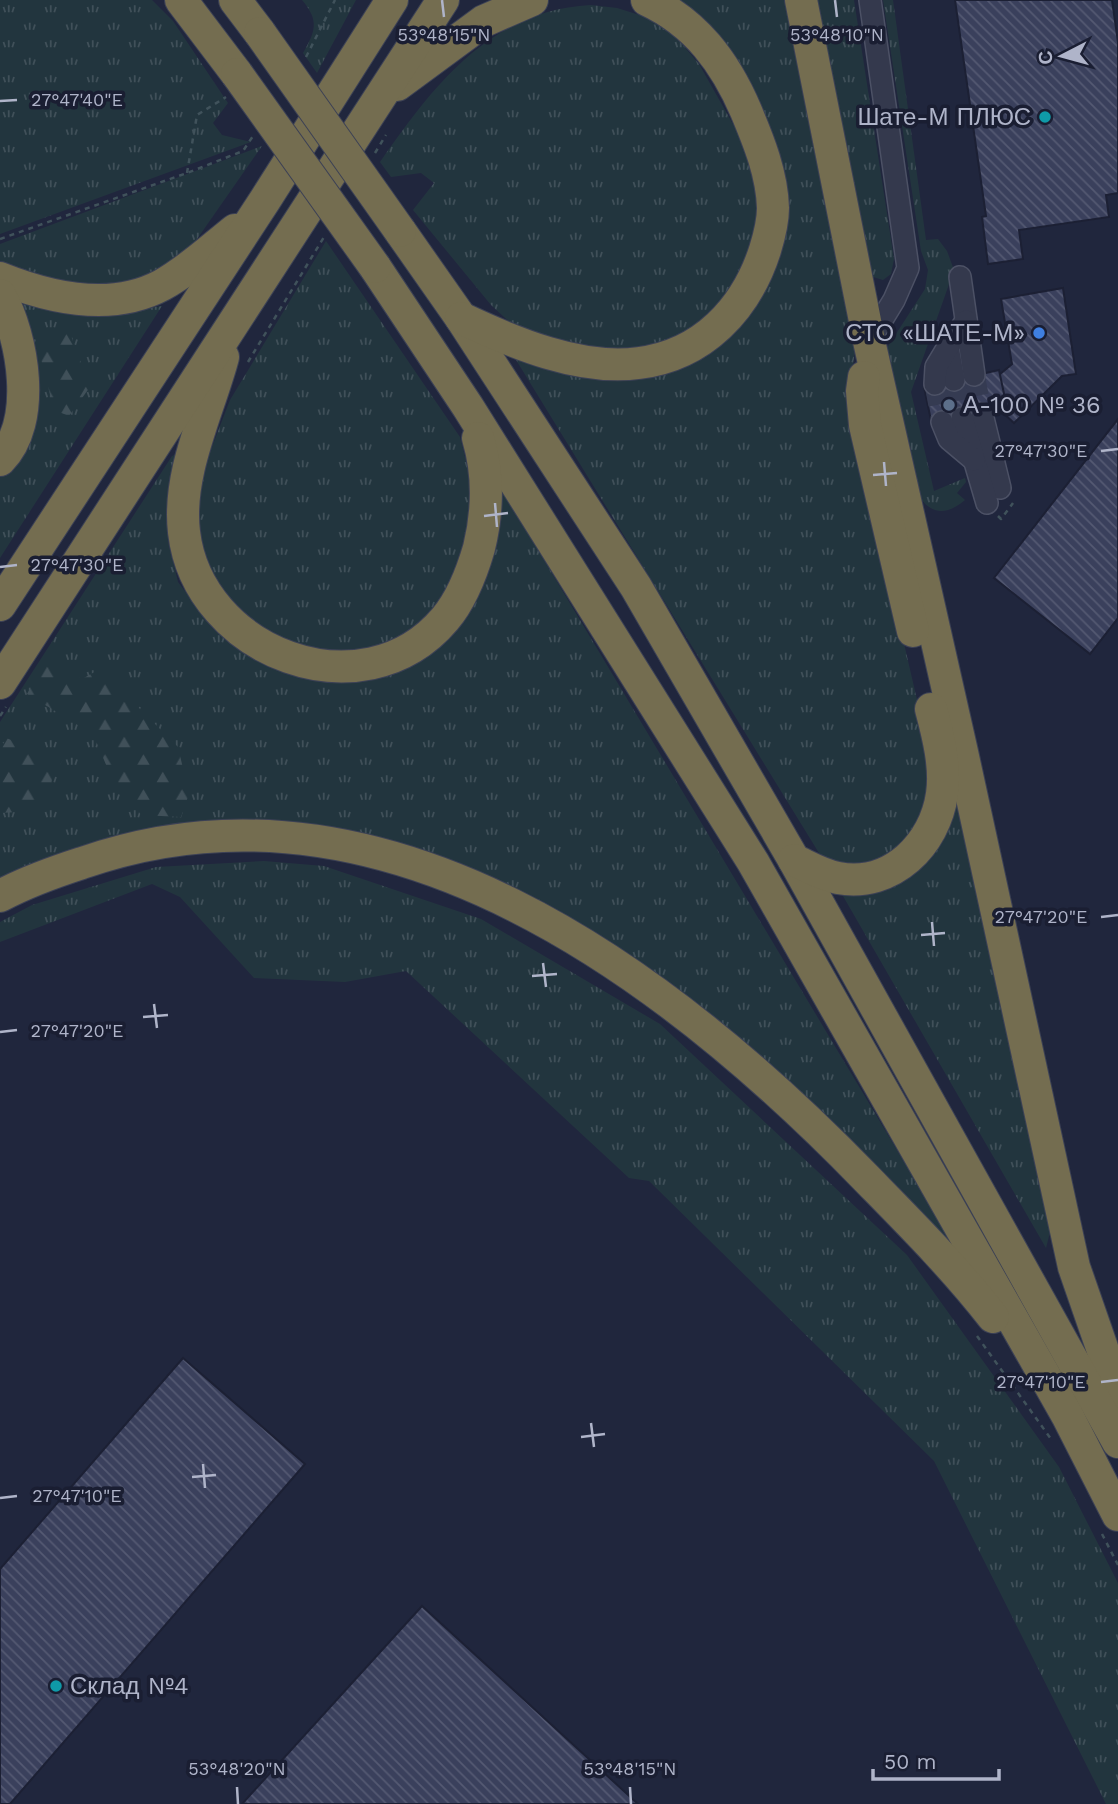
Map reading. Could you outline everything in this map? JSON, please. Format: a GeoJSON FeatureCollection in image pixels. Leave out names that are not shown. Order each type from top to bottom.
{"type":"FeatureCollection","features":[{"type":"Feature","properties":{"kind":"highway"},"geometry":{"type":"LineString","coordinates":[[180,0],[231,85],[375,267],[468,407],[752,862],[1066,1415],[1109,1522]]}},
{"type":"Feature","properties":{"kind":"highway"},"geometry":{"type":"LineString","coordinates":[[235,0],[461,318],[636,587],[794,860],[1118,1442]]}},
{"type":"Feature","properties":{"kind":"highway"},"geometry":{"type":"LineString","coordinates":[[0,605],[258,211],[392,0]]}},
{"type":"Feature","properties":{"kind":"highway"},"geometry":{"type":"LineString","coordinates":[[0,683],[443,0]]}},
{"type":"Feature","properties":{"kind":"highway"},"geometry":{"type":"LineString","coordinates":[[379,98],[484,21],[532,0]]}},
{"type":"Feature","properties":{"kind":"highway"},"geometry":{"type":"LineString","coordinates":[[461,318],[501,337],[557,356],[612,364],[638,363],[663,358],[691,347],[714,331],[739,303],[757,277],[768,240],[773,210],[769,175],[758,140],[742,100],[719,59],[694,29],[669,10],[647,0]]}},
{"type":"Feature","properties":{"kind":"highway"},"geometry":{"type":"LineString","coordinates":[[801,0],[869,341],[1074,1267],[1118,1394]]}},
{"type":"Feature","properties":{"kind":"highway"},"geometry":{"type":"LineString","coordinates":[[0,278],[51,296],[105,300],[134,296],[160,286],[189,268],[258,211]]}},
{"type":"Feature","properties":{"kind":"highway"},"geometry":{"type":"LineString","coordinates":[[0,296],[13,323],[20,351],[22,404],[16,432],[7,452],[0,460]]}},
{"type":"Feature","properties":{"kind":"highway"},"geometry":{"type":"LineString","coordinates":[[232,326],[186,484],[184,530],[187,551],[194,572],[209,599],[226,617],[244,634],[271,651],[299,662],[354,666],[378,661],[405,651],[446,619],[461,596],[473,568],[485,509],[487,479],[468,407]]}},
{"type":"Feature","properties":{"kind":"highway"},"geometry":{"type":"LineString","coordinates":[[794,860],[819,873],[840,879],[874,877],[893,869],[909,859],[924,843],[938,815],[942,791],[942,764],[933,715],[865,425],[862,391],[869,341]]}},
{"type":"Feature","properties":{"kind":"highway"},"geometry":{"type":"LineString","coordinates":[[0,896],[48,874],[143,845],[182,838],[247,834],[314,840],[381,856],[493,894],[569,934],[657,993],[747,1064],[790,1102],[964,1280],[1066,1415]]}},
{"type":"Feature","properties":{"kind":"street"},"geometry":{"type":"LineString","coordinates":[[869,341],[894,300],[908,268],[870,0]]}},
{"type":"Feature","properties":{"kind":"street"},"geometry":{"type":"LineString","coordinates":[[960,277],[966,321],[954,380],[948,347],[966,321]]}},
{"type":"Feature","properties":{"kind":"street"},"geometry":{"type":"LineString","coordinates":[[962,418],[993,496],[974,460],[949,439],[962,418]]}},
{"type":"Feature","properties":{"kind":"path"},"geometry":{"type":"LineString","coordinates":[[306,56],[335,0]]}},
{"type":"Feature","properties":{"kind":"path"},"geometry":{"type":"LineString","coordinates":[[187,173],[197,115],[231,85]]}},
{"type":"Feature","properties":{"kind":"path"},"geometry":{"type":"LineString","coordinates":[[0,239],[243,151],[257,130]]}},
{"type":"Feature","properties":{"kind":"path"},"geometry":{"type":"LineString","coordinates":[[978,1336],[1056,1447]]}},
{"type":"Feature","properties":{"kind":"path"},"geometry":{"type":"LineString","coordinates":[[1109,1522],[1118,1565]]}},
{"type":"Feature","properties":{"kind":"green space"},"geometry":{"type":"Polygon","coordinates":[[[0,0],[152,0],[173,21],[228,103],[213,123],[222,135],[251,142],[0,234],[0,0]]]}},
{"type":"Feature","properties":{"kind":"green space"},"geometry":{"type":"Polygon","coordinates":[[[302,0],[356,0],[317,73],[303,53],[314,26],[308,7],[302,0]]]}},
{"type":"Feature","properties":{"kind":"green space"},"geometry":{"type":"Polygon","coordinates":[[[676,0],[784,0],[856,342],[850,390],[854,427],[930,756],[929,800],[910,838],[866,868],[832,864],[819,853],[513,355],[691,360],[785,207],[676,0]]]}},
{"type":"Feature","properties":{"kind":"green space"},"geometry":{"type":"Polygon","coordinates":[[[815,0],[854,0],[894,259],[891,274],[883,280],[870,276],[815,0]]]}},
{"type":"Feature","properties":{"kind":"green space"},"geometry":{"type":"Polygon","coordinates":[[[883,0],[893,0],[926,240],[938,239],[947,251],[954,270],[911,392],[934,491],[965,478],[966,482],[957,493],[965,500],[945,511],[928,506],[917,494],[885,351],[925,289],[928,270],[921,251],[883,0]]]}},
{"type":"Feature","properties":{"kind":"green space"},"geometry":{"type":"Polygon","coordinates":[[[591,5],[617,8],[649,18],[676,37],[699,64],[738,133],[755,179],[760,213],[755,242],[731,298],[684,341],[618,356],[517,329],[491,305],[413,210],[434,183],[421,173],[391,177],[380,162],[421,106],[467,57],[494,37],[523,21],[555,10],[591,5]]]}},
{"type":"Feature","properties":{"kind":"green space"},"geometry":{"type":"Polygon","coordinates":[[[262,146],[188,252],[158,276],[89,290],[19,272],[0,262],[0,244],[262,146]]]}},
{"type":"Feature","properties":{"kind":"green space"},"geometry":{"type":"Polygon","coordinates":[[[326,241],[460,437],[473,488],[468,536],[454,586],[427,622],[396,646],[352,658],[301,651],[259,632],[227,604],[204,564],[197,523],[200,478],[230,400],[326,241]]]}},
{"type":"Feature","properties":{"kind":"green space"},"geometry":{"type":"Polygon","coordinates":[[[7,290],[120,312],[162,306],[0,558],[0,474],[28,439],[7,290]]]}},
{"type":"Feature","properties":{"kind":"green space"},"geometry":{"type":"Polygon","coordinates":[[[70,333],[90,387],[69,416],[54,410],[41,359],[40,337],[70,333]]]}},
{"type":"Feature","properties":{"kind":"green space"},"geometry":{"type":"Polygon","coordinates":[[[181,452],[169,503],[168,541],[178,582],[209,623],[242,652],[289,671],[437,641],[498,483],[955,1247],[960,1265],[648,974],[582,926],[508,886],[296,825],[253,821],[126,836],[20,872],[0,883],[0,722],[172,456],[181,452]]]}},
{"type":"Feature","properties":{"kind":"green space"},"geometry":{"type":"Polygon","coordinates":[[[46,660],[82,679],[100,669],[178,747],[189,794],[181,817],[141,815],[107,767],[93,734],[27,694],[46,660]]]}},
{"type":"Feature","properties":{"kind":"green space"},"geometry":{"type":"Polygon","coordinates":[[[6,738],[63,759],[35,811],[0,813],[0,750],[6,738]]]}},
{"type":"Feature","properties":{"kind":"green space"},"geometry":{"type":"Polygon","coordinates":[[[959,788],[1051,1228],[1046,1248],[843,896],[864,892],[959,788]]]}},
{"type":"Feature","properties":{"kind":"green space"},"geometry":{"type":"Polygon","coordinates":[[[264,861],[324,866],[481,919],[660,1024],[907,1255],[1059,1467],[1118,1583],[1118,1804],[1106,1804],[934,1461],[649,1181],[629,1178],[406,971],[345,982],[254,978],[180,897],[152,884],[0,942],[0,922],[32,905],[156,867],[264,861]]]}},
{"type":"Feature","properties":{"kind":"building","name":"Шате-М ПЛЮС"},"geometry":{"type":"Polygon","coordinates":[[[955,0],[1112,0],[1118,42],[1118,193],[1106,195],[1109,217],[1019,230],[1023,259],[988,264],[982,217],[986,216],[955,0]]]}},
{"type":"Feature","properties":{"kind":"building"},"geometry":{"type":"Polygon","coordinates":[[[1063,288],[1076,374],[1062,376],[1014,423],[1002,412],[1007,406],[998,396],[1003,389],[993,380],[1012,364],[1001,299],[1063,288]]]}},
{"type":"Feature","properties":{"kind":"building"},"geometry":{"type":"Polygon","coordinates":[[[999,370],[1007,408],[932,425],[924,387],[999,370]]]}},
{"type":"Feature","properties":{"kind":"building"},"geometry":{"type":"Polygon","coordinates":[[[1118,419],[1118,618],[1090,654],[994,578],[1118,419]]]}},
{"type":"Feature","properties":{"kind":"building","name":"Склад №4"},"geometry":{"type":"Polygon","coordinates":[[[183,1358],[305,1464],[10,1804],[0,1804],[0,1569],[183,1358]]]}},
{"type":"Feature","properties":{"kind":"building"},"geometry":{"type":"Polygon","coordinates":[[[422,1606],[638,1804],[242,1804],[422,1606]]]}},
{"type":"Feature","properties":{"kind":"tunnel"},"geometry":{"type":"LineString","coordinates":[[974,375],[982,414]]}},
{"type":"Feature","properties":{"kind":"tunnel"},"geometry":{"type":"LineString","coordinates":[[954,380],[962,418]]}},
{"type":"Feature","properties":{"kind":"tunnel"},"geometry":{"type":"LineString","coordinates":[[935,384],[942,422]]}},
{"type":"Feature","properties":{"kind":"place","name":"Шате-М ПЛЮС"},"geometry":{"type":"Point","coordinates":[1045,117]}},
{"type":"Feature","properties":{"kind":"place","name":"СТО «ШАТЕ-М»"},"geometry":{"type":"Point","coordinates":[1039,333]}},
{"type":"Feature","properties":{"kind":"place","name":"А-100 № 36"},"geometry":{"type":"Point","coordinates":[949,405]}},
{"type":"Feature","properties":{"kind":"place","name":"Склад №4"},"geometry":{"type":"Point","coordinates":[56,1686]}}]}
